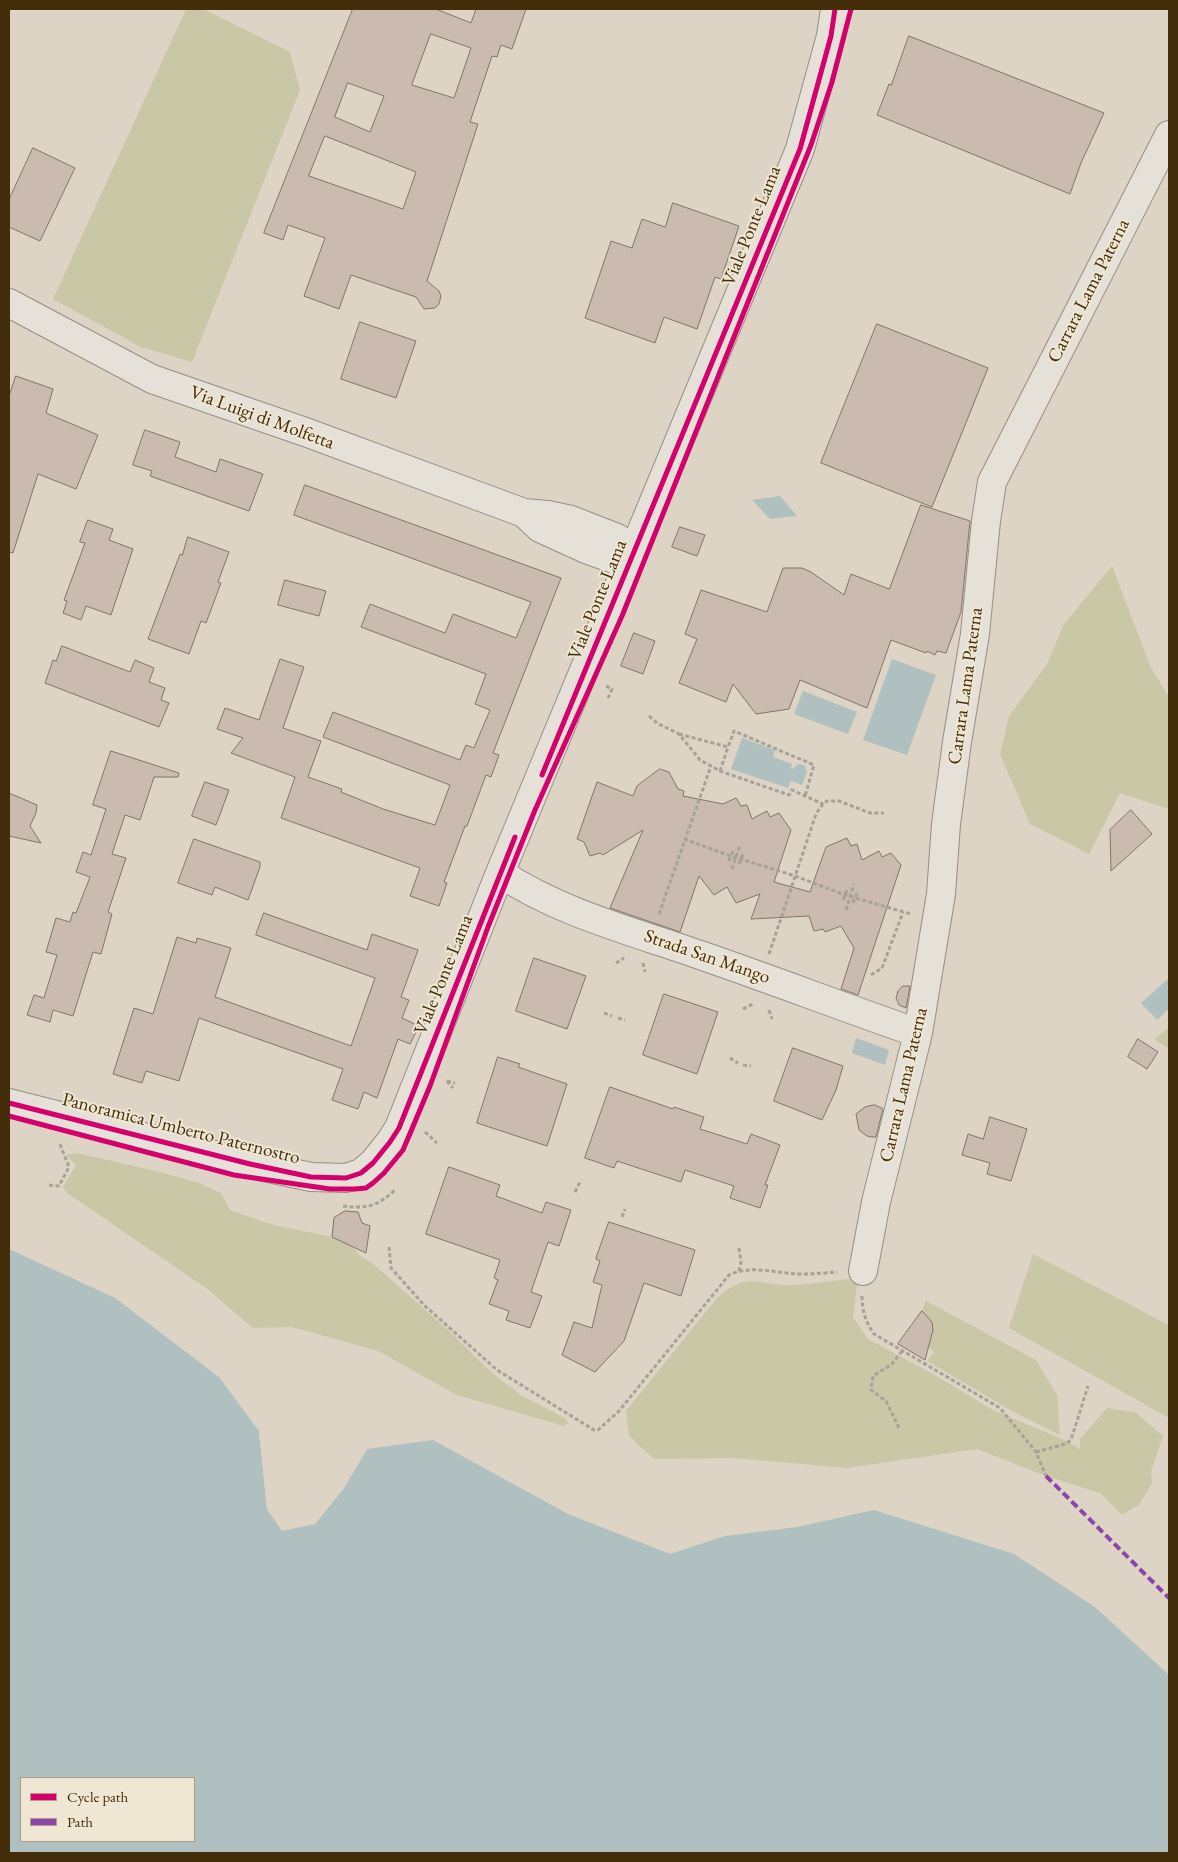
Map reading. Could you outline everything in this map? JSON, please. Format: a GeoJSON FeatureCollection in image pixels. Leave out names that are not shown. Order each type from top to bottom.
{"type":"FeatureCollection","features":[{"type":"Feature","properties":{"kind":"street","name":"Viale Ponte Lama"},"geometry":{"type":"LineString","coordinates":[[346,1178],[361,1173],[373,1163],[390,1142],[398,1128],[500,873],[800,149],[831,36],[835,9]]}},
{"type":"Feature","properties":{"kind":"street","name":"Carrara Lama Paterna"},"geometry":{"type":"LineString","coordinates":[[863,1271],[876,1202],[918,1033],[941,894],[946,824],[975,634],[986,521],[992,482],[1169,135]]}},
{"type":"Feature","properties":{"kind":"street","name":"Via Luigi di Molfetta"},"geometry":{"type":"LineString","coordinates":[[9,304],[152,379],[308,433],[524,514],[540,528],[586,549],[614,559],[624,559],[632,555]]}},
{"type":"Feature","properties":{"kind":"street","name":"Strada San Mango"},"geometry":{"type":"LineString","coordinates":[[500,873],[540,898],[580,914],[761,976],[918,1033]]}},
{"type":"Feature","properties":{"kind":"street","name":"Panoramica Umberto Paternostro"},"geometry":{"type":"LineString","coordinates":[[9,1103],[250,1164],[311,1177],[346,1178]]}},
{"type":"Feature","properties":{"kind":"path"},"geometry":{"type":"LineString","coordinates":[[606,686],[612,689],[608,698]]}},
{"type":"Feature","properties":{"kind":"path"},"geometry":{"type":"LineString","coordinates":[[650,716],[657,723],[679,734],[728,747]]}},
{"type":"Feature","properties":{"kind":"path"},"geometry":{"type":"LineString","coordinates":[[720,771],[734,731],[814,765],[805,796]]}},
{"type":"Feature","properties":{"kind":"path"},"geometry":{"type":"LineString","coordinates":[[679,734],[700,760],[720,771],[788,796],[792,790],[823,804]]}},
{"type":"Feature","properties":{"kind":"path"},"geometry":{"type":"LineString","coordinates":[[659,914],[711,766]]}},
{"type":"Feature","properties":{"kind":"path"},"geometry":{"type":"LineString","coordinates":[[769,954],[816,814],[823,804],[827,801],[839,802],[870,813],[884,813]]}},
{"type":"Feature","properties":{"kind":"path"},"geometry":{"type":"LineString","coordinates":[[684,839],[795,876],[845,895],[919,916]]}},
{"type":"Feature","properties":{"kind":"path"},"geometry":{"type":"LineString","coordinates":[[732,869],[740,845]]}},
{"type":"Feature","properties":{"kind":"path"},"geometry":{"type":"LineString","coordinates":[[729,861],[733,851]]}},
{"type":"Feature","properties":{"kind":"path"},"geometry":{"type":"LineString","coordinates":[[739,864],[743,854]]}},
{"type":"Feature","properties":{"kind":"path"},"geometry":{"type":"LineString","coordinates":[[846,910],[854,884]]}},
{"type":"Feature","properties":{"kind":"path"},"geometry":{"type":"LineString","coordinates":[[843,900],[847,890]]}},
{"type":"Feature","properties":{"kind":"path"},"geometry":{"type":"LineString","coordinates":[[853,903],[857,893]]}},
{"type":"Feature","properties":{"kind":"path"},"geometry":{"type":"LineString","coordinates":[[871,975],[882,968],[902,912]]}},
{"type":"Feature","properties":{"kind":"path"},"geometry":{"type":"LineString","coordinates":[[616,963],[627,956]]}},
{"type":"Feature","properties":{"kind":"path"},"geometry":{"type":"LineString","coordinates":[[643,963],[645,972]]}},
{"type":"Feature","properties":{"kind":"path"},"geometry":{"type":"LineString","coordinates":[[743,1009],[752,1004]]}},
{"type":"Feature","properties":{"kind":"path"},"geometry":{"type":"LineString","coordinates":[[769,1010],[772,1019]]}},
{"type":"Feature","properties":{"kind":"path"},"geometry":{"type":"LineString","coordinates":[[604,1013],[612,1016]]}},
{"type":"Feature","properties":{"kind":"path"},"geometry":{"type":"LineString","coordinates":[[618,1018],[625,1020]]}},
{"type":"Feature","properties":{"kind":"path"},"geometry":{"type":"LineString","coordinates":[[730,1058],[738,1063]]}},
{"type":"Feature","properties":{"kind":"path"},"geometry":{"type":"LineString","coordinates":[[743,1065],[751,1066]]}},
{"type":"Feature","properties":{"kind":"path"},"geometry":{"type":"LineString","coordinates":[[453,1088],[447,1080],[455,1083]]}},
{"type":"Feature","properties":{"kind":"path"},"geometry":{"type":"LineString","coordinates":[[422,1130],[437,1144]]}},
{"type":"Feature","properties":{"kind":"path"},"geometry":{"type":"LineString","coordinates":[[49,1185],[59,1186],[69,1166],[57,1137]]}},
{"type":"Feature","properties":{"kind":"path"},"geometry":{"type":"LineString","coordinates":[[576,1192],[580,1182]]}},
{"type":"Feature","properties":{"kind":"path"},"geometry":{"type":"LineString","coordinates":[[372,1207],[396,1189]]}},
{"type":"Feature","properties":{"kind":"path"},"geometry":{"type":"LineString","coordinates":[[622,1217],[625,1209]]}},
{"type":"Feature","properties":{"kind":"path"},"geometry":{"type":"LineString","coordinates":[[390,1247],[391,1268],[439,1319],[497,1370],[594,1430],[598,1430],[619,1411],[730,1275],[739,1270],[802,1274],[863,1271],[863,1308],[867,1324],[874,1334],[1000,1408],[1036,1452],[1046,1476]]}},
{"type":"Feature","properties":{"kind":"path"},"geometry":{"type":"LineString","coordinates":[[739,1248],[741,1262],[739,1270]]}},
{"type":"Feature","properties":{"kind":"path"},"geometry":{"type":"LineString","coordinates":[[899,1428],[886,1401],[871,1390],[873,1376],[892,1364],[902,1351]]}},
{"type":"Feature","properties":{"kind":"path"},"geometry":{"type":"LineString","coordinates":[[1036,1452],[1065,1444],[1071,1440],[1088,1386]]}},
{"type":"Feature","properties":{"kind":"shaded area"},"geometry":{"type":"Polygon","coordinates":[[[186,9],[203,9],[290,52],[300,90],[192,362],[141,347],[53,299],[186,9]]]}},
{"type":"Feature","properties":{"kind":"shaded area"},"geometry":{"type":"Polygon","coordinates":[[[780,496],[797,516],[770,519],[752,500],[780,496]]]}},
{"type":"Feature","properties":{"kind":"shaded area"},"geometry":{"type":"Polygon","coordinates":[[[1112,566],[1151,668],[1169,697],[1169,809],[1120,793],[1089,854],[1030,824],[1000,754],[1009,716],[1047,664],[1064,624],[1112,566]]]}},
{"type":"Feature","properties":{"kind":"shaded area"},"geometry":{"type":"Polygon","coordinates":[[[892,659],[936,675],[907,755],[863,740],[892,659]]]}},
{"type":"Feature","properties":{"kind":"shaded area"},"geometry":{"type":"Polygon","coordinates":[[[803,691],[857,712],[848,734],[794,714],[803,691]]]}},
{"type":"Feature","properties":{"kind":"shaded area"},"geometry":{"type":"Polygon","coordinates":[[[742,738],[775,750],[773,757],[792,764],[791,768],[793,769],[798,764],[804,765],[807,771],[802,785],[791,781],[788,788],[731,769],[742,738]]]}},
{"type":"Feature","properties":{"kind":"shaded area"},"geometry":{"type":"Polygon","coordinates":[[[1169,978],[1169,1009],[1157,1020],[1141,1003],[1169,978]]]}},
{"type":"Feature","properties":{"kind":"shaded area"},"geometry":{"type":"Polygon","coordinates":[[[1169,1028],[1169,1049],[1154,1039],[1169,1028]]]}},
{"type":"Feature","properties":{"kind":"shaded area"},"geometry":{"type":"Polygon","coordinates":[[[856,1038],[889,1050],[885,1065],[852,1053],[856,1038]]]}},
{"type":"Feature","properties":{"kind":"shaded area"},"geometry":{"type":"Polygon","coordinates":[[[77,1153],[199,1183],[221,1193],[230,1210],[270,1224],[332,1237],[353,1247],[359,1255],[372,1263],[448,1330],[490,1371],[522,1396],[565,1418],[568,1423],[564,1426],[457,1395],[378,1351],[292,1327],[253,1328],[206,1288],[67,1193],[63,1187],[76,1165],[66,1155],[77,1153]]]}},
{"type":"Feature","properties":{"kind":"shaded area"},"geometry":{"type":"Polygon","coordinates":[[[9,1249],[115,1298],[219,1377],[259,1431],[267,1509],[282,1530],[315,1524],[344,1488],[367,1449],[433,1440],[568,1514],[670,1554],[725,1536],[797,1527],[874,1510],[1014,1554],[1095,1607],[1169,1675],[1169,1853],[9,1853],[9,1249]]]}},
{"type":"Feature","properties":{"kind":"shaded area"},"geometry":{"type":"Polygon","coordinates":[[[1033,1254],[1169,1325],[1169,1418],[1009,1328],[1033,1254]]]}},
{"type":"Feature","properties":{"kind":"shaded area"},"geometry":{"type":"Polygon","coordinates":[[[858,1278],[853,1317],[868,1339],[933,1374],[995,1411],[1069,1442],[1080,1449],[1080,1439],[1107,1408],[1135,1412],[1163,1436],[1151,1472],[1152,1483],[1139,1505],[1122,1515],[1100,1493],[1046,1476],[977,1449],[847,1468],[733,1458],[654,1459],[629,1436],[626,1411],[717,1298],[729,1289],[746,1281],[793,1285],[858,1278]]]}},
{"type":"Feature","properties":{"kind":"shaded area"},"geometry":{"type":"Polygon","coordinates":[[[926,1301],[1036,1360],[1057,1395],[1060,1435],[1012,1411],[927,1361],[934,1352],[922,1341],[933,1330],[932,1323],[921,1313],[926,1301]]]}},
{"type":"Feature","properties":{"kind":"pier"},"geometry":{"type":"Polygon","coordinates":[[[248,1416],[252,1417],[261,1430],[270,1508],[283,1528],[313,1522],[342,1486],[365,1448],[367,1449],[344,1488],[315,1524],[282,1531],[267,1509],[259,1431],[248,1416]]]}},
{"type":"Feature","properties":{"kind":"building"},"geometry":{"type":"Polygon","coordinates":[[[353,9],[436,9],[471,23],[476,9],[526,9],[512,49],[501,45],[497,57],[492,56],[470,122],[478,124],[427,281],[439,291],[441,296],[439,304],[435,308],[424,309],[416,297],[351,275],[339,309],[304,296],[325,238],[288,225],[283,240],[264,233],[353,9]],[[431,34],[412,85],[454,98],[471,48],[431,34]],[[348,83],[335,117],[370,132],[384,96],[348,83]],[[325,136],[309,176],[403,209],[416,172],[325,136]]]}},
{"type":"Feature","properties":{"kind":"building"},"geometry":{"type":"Polygon","coordinates":[[[909,36],[1104,113],[1081,163],[1070,194],[877,115],[889,84],[891,85],[909,36]]]}},
{"type":"Feature","properties":{"kind":"building"},"geometry":{"type":"Polygon","coordinates":[[[33,148],[75,168],[40,241],[9,227],[9,200],[33,148]]]}},
{"type":"Feature","properties":{"kind":"building"},"geometry":{"type":"Polygon","coordinates":[[[673,203],[739,226],[721,279],[715,277],[697,329],[664,317],[655,343],[585,318],[611,241],[632,248],[642,219],[665,227],[673,203]]]}},
{"type":"Feature","properties":{"kind":"building"},"geometry":{"type":"Polygon","coordinates":[[[360,322],[416,341],[396,398],[341,379],[360,322]]]}},
{"type":"Feature","properties":{"kind":"building"},"geometry":{"type":"Polygon","coordinates":[[[877,324],[988,368],[932,507],[821,463],[877,324]]]}},
{"type":"Feature","properties":{"kind":"building"},"geometry":{"type":"Polygon","coordinates":[[[16,376],[53,389],[46,413],[98,435],[76,489],[38,474],[13,553],[9,552],[9,397],[16,376]]]}},
{"type":"Feature","properties":{"kind":"building"},"geometry":{"type":"Polygon","coordinates":[[[145,430],[180,442],[175,457],[216,472],[220,459],[263,474],[249,511],[150,476],[152,471],[133,465],[145,430]]]}},
{"type":"Feature","properties":{"kind":"building"},"geometry":{"type":"Polygon","coordinates":[[[305,485],[561,578],[493,753],[499,755],[491,777],[486,775],[467,826],[465,826],[444,882],[447,883],[439,906],[410,896],[420,868],[281,818],[295,777],[231,753],[243,738],[217,729],[225,708],[259,720],[280,659],[304,667],[283,728],[321,741],[308,777],[342,789],[341,792],[383,809],[435,825],[450,785],[323,737],[333,712],[460,760],[466,745],[474,748],[490,710],[475,704],[486,674],[361,627],[370,604],[445,633],[453,614],[516,638],[531,602],[294,515],[305,485]]]}},
{"type":"Feature","properties":{"kind":"building"},"geometry":{"type":"Polygon","coordinates":[[[921,505],[970,521],[961,612],[946,653],[937,651],[935,655],[927,651],[926,653],[891,640],[867,708],[800,680],[789,709],[756,714],[733,684],[726,702],[679,683],[697,639],[685,634],[701,590],[767,612],[783,568],[802,568],[811,572],[844,595],[851,574],[889,589],[921,505]]]}},
{"type":"Feature","properties":{"kind":"building"},"geometry":{"type":"Polygon","coordinates":[[[88,520],[113,529],[109,540],[133,549],[111,615],[86,606],[81,620],[63,613],[67,601],[64,600],[85,543],[80,542],[88,520]]]}},
{"type":"Feature","properties":{"kind":"building"},"geometry":{"type":"Polygon","coordinates":[[[680,527],[705,535],[697,556],[672,547],[680,527]]]}},
{"type":"Feature","properties":{"kind":"building"},"geometry":{"type":"Polygon","coordinates":[[[188,537],[229,552],[218,582],[221,583],[206,623],[201,621],[189,654],[148,639],[188,537]]]}},
{"type":"Feature","properties":{"kind":"building"},"geometry":{"type":"Polygon","coordinates":[[[285,580],[326,591],[319,616],[278,605],[285,580]]]}},
{"type":"Feature","properties":{"kind":"building"},"geometry":{"type":"Polygon","coordinates":[[[634,633],[655,641],[643,674],[621,666],[634,633]]]}},
{"type":"Feature","properties":{"kind":"building"},"geometry":{"type":"Polygon","coordinates":[[[62,646],[130,672],[135,660],[154,668],[149,682],[165,688],[161,700],[169,703],[159,727],[45,683],[53,660],[56,661],[62,646]]]}},
{"type":"Feature","properties":{"kind":"building"},"geometry":{"type":"Polygon","coordinates":[[[111,751],[179,773],[178,777],[154,777],[140,820],[125,815],[112,854],[126,858],[108,912],[112,914],[101,954],[93,952],[73,1016],[53,1010],[50,1022],[27,1015],[34,995],[44,998],[57,955],[46,952],[56,918],[70,922],[73,912],[76,913],[90,877],[76,872],[83,852],[91,855],[106,809],[93,805],[111,751]]]}},
{"type":"Feature","properties":{"kind":"building"},"geometry":{"type":"Polygon","coordinates":[[[660,769],[669,772],[678,789],[684,791],[683,796],[723,804],[736,798],[741,806],[747,805],[752,819],[767,811],[770,817],[779,813],[791,830],[774,882],[810,892],[826,847],[847,838],[851,846],[857,844],[862,860],[879,851],[882,857],[891,853],[901,865],[858,995],[841,989],[854,948],[841,926],[825,932],[823,929],[814,931],[809,916],[751,919],[760,894],[736,903],[727,887],[714,895],[699,876],[680,932],[610,908],[643,830],[603,855],[600,853],[590,856],[584,842],[577,839],[597,782],[633,796],[637,786],[660,769]]]}},
{"type":"Feature","properties":{"kind":"building"},"geometry":{"type":"Polygon","coordinates":[[[205,782],[229,790],[216,825],[192,816],[205,782]]]}},
{"type":"Feature","properties":{"kind":"building"},"geometry":{"type":"Polygon","coordinates":[[[9,793],[37,805],[36,813],[30,826],[41,843],[9,836],[9,793]]]}},
{"type":"Feature","properties":{"kind":"building"},"geometry":{"type":"Polygon","coordinates":[[[1131,810],[1152,834],[1111,871],[1110,830],[1131,810]]]}},
{"type":"Feature","properties":{"kind":"building"},"geometry":{"type":"Polygon","coordinates":[[[194,839],[260,862],[260,867],[248,900],[215,887],[212,895],[178,883],[194,839]]]}},
{"type":"Feature","properties":{"kind":"building"},"geometry":{"type":"Polygon","coordinates":[[[264,913],[367,950],[372,934],[418,950],[401,997],[409,1000],[402,1018],[419,1026],[410,1044],[398,1039],[377,1098],[364,1092],[358,1109],[332,1100],[343,1069],[199,1018],[179,1081],[146,1071],[142,1083],[113,1074],[134,1008],[153,1014],[177,937],[196,943],[197,938],[231,948],[215,997],[351,1046],[375,978],[256,935],[264,913]]]}},
{"type":"Feature","properties":{"kind":"building"},"geometry":{"type":"Polygon","coordinates":[[[534,958],[586,976],[567,1029],[516,1011],[534,958]]]}},
{"type":"Feature","properties":{"kind":"building"},"geometry":{"type":"Polygon","coordinates":[[[903,986],[910,986],[906,1008],[899,1005],[896,998],[898,991],[903,986]]]}},
{"type":"Feature","properties":{"kind":"building"},"geometry":{"type":"Polygon","coordinates":[[[664,994],[718,1012],[697,1074],[643,1055],[664,994]]]}},
{"type":"Feature","properties":{"kind":"building"},"geometry":{"type":"Polygon","coordinates":[[[1138,1039],[1158,1052],[1147,1069],[1128,1057],[1138,1039]]]}},
{"type":"Feature","properties":{"kind":"building"},"geometry":{"type":"Polygon","coordinates":[[[793,1048],[843,1066],[836,1090],[822,1120],[774,1101],[793,1048]]]}},
{"type":"Feature","properties":{"kind":"building"},"geometry":{"type":"Polygon","coordinates":[[[498,1057],[520,1064],[518,1067],[567,1084],[547,1146],[477,1123],[498,1057]]]}},
{"type":"Feature","properties":{"kind":"building"},"geometry":{"type":"Polygon","coordinates":[[[610,1087],[673,1109],[674,1107],[704,1117],[700,1129],[747,1144],[751,1134],[780,1145],[765,1185],[768,1185],[760,1208],[730,1198],[734,1186],[685,1170],[681,1182],[617,1161],[614,1168],[585,1158],[610,1087]]]}},
{"type":"Feature","properties":{"kind":"building"},"geometry":{"type":"Polygon","coordinates":[[[875,1105],[883,1109],[876,1137],[872,1137],[859,1130],[856,1114],[865,1107],[875,1105]]]}},
{"type":"Feature","properties":{"kind":"building"},"geometry":{"type":"Polygon","coordinates":[[[990,1117],[1027,1129],[1011,1181],[987,1174],[990,1163],[962,1155],[968,1134],[983,1139],[990,1117]]]}},
{"type":"Feature","properties":{"kind":"building"},"geometry":{"type":"Polygon","coordinates":[[[449,1167],[500,1185],[496,1196],[542,1213],[546,1202],[571,1210],[559,1246],[548,1242],[531,1292],[542,1296],[530,1328],[506,1320],[509,1311],[489,1304],[498,1280],[494,1278],[500,1260],[426,1234],[449,1167]]]}},
{"type":"Feature","properties":{"kind":"building"},"geometry":{"type":"Polygon","coordinates":[[[345,1211],[358,1212],[362,1223],[370,1226],[366,1253],[332,1237],[334,1218],[345,1211]]]}},
{"type":"Feature","properties":{"kind":"building"},"geometry":{"type":"Polygon","coordinates":[[[609,1222],[695,1250],[681,1296],[644,1283],[624,1341],[595,1372],[562,1355],[574,1322],[592,1328],[602,1285],[593,1282],[600,1261],[596,1259],[609,1222]]]}},
{"type":"Feature","properties":{"kind":"building"},"geometry":{"type":"Polygon","coordinates":[[[922,1311],[932,1322],[933,1330],[925,1360],[898,1344],[922,1311]]]}},
{"type":"Feature","properties":{"kind":"marked path"},"geometry":{"type":"LineString","coordinates":[[1046,1476],[1169,1598]]}},
{"type":"Feature","properties":{"kind":"cycle path"},"geometry":{"type":"LineString","coordinates":[[542,775],[800,149],[831,36],[835,9]]}},
{"type":"Feature","properties":{"kind":"cycle path"},"geometry":{"type":"LineString","coordinates":[[9,1116],[234,1175],[330,1189],[366,1188],[384,1173],[403,1150],[430,1086],[488,927],[535,810],[622,616],[811,145],[832,82],[851,9]]}},
{"type":"Feature","properties":{"kind":"cycle path"},"geometry":{"type":"LineString","coordinates":[[9,1103],[250,1164],[311,1177],[346,1178],[361,1173],[373,1163],[399,1128],[515,837]]}}]}
